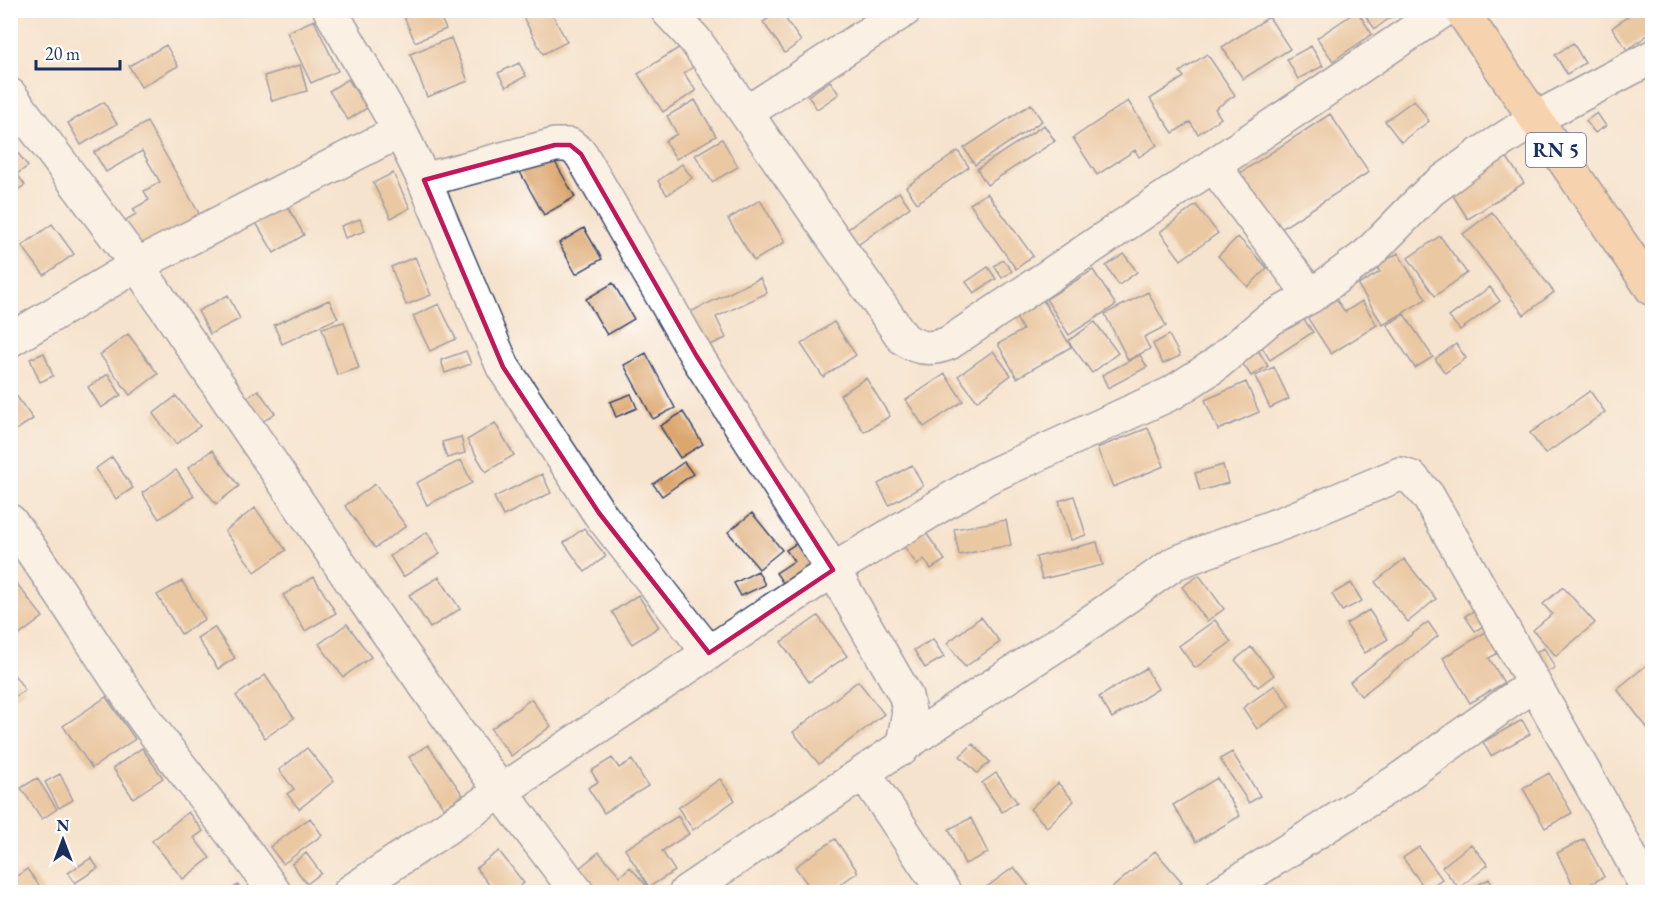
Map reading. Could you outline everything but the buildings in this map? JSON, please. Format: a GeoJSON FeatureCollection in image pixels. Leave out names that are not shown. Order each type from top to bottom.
{"type":"FeatureCollection","features":[{"type":"Feature","properties":{"kind":"main road","name":"RN 5"},"geometry":{"type":"LineString","coordinates":[[1461,10],[1653,289]]}},
{"type":"Feature","properties":{"kind":"street"},"geometry":{"type":"LineString","coordinates":[[330,10],[400,131],[424,180],[503,367],[598,513],[709,653]]}},
{"type":"Feature","properties":{"kind":"street"},"geometry":{"type":"LineString","coordinates":[[668,10],[695,40],[903,338],[912,345],[924,348],[936,348],[949,343],[1444,10]]}},
{"type":"Feature","properties":{"kind":"street"},"geometry":{"type":"LineString","coordinates":[[746,113],[873,19],[905,10]]}},
{"type":"Feature","properties":{"kind":"street"},"geometry":{"type":"LineString","coordinates":[[350,892],[502,793],[833,570],[986,478],[1172,393],[1214,366],[1267,321],[1311,296],[1367,255],[1431,190],[1479,155],[1535,119],[1653,57]]}},
{"type":"Feature","properties":{"kind":"street"},"geometry":{"type":"LineString","coordinates":[[10,95],[137,265],[358,591],[502,793],[577,892]]}},
{"type":"Feature","properties":{"kind":"street"},"geometry":{"type":"LineString","coordinates":[[10,340],[137,265],[400,131]]}},
{"type":"Feature","properties":{"kind":"street"},"geometry":{"type":"LineString","coordinates":[[424,180],[555,145],[570,146],[581,154],[696,355],[833,570],[906,696],[909,711],[902,748]]}},
{"type":"Feature","properties":{"kind":"street"},"geometry":{"type":"LineString","coordinates":[[1213,165],[1311,296]]}},
{"type":"Feature","properties":{"kind":"street"},"geometry":{"type":"LineString","coordinates":[[686,892],[1175,563],[1288,520],[1362,487],[1400,474],[1412,478],[1428,496],[1649,892]]}},
{"type":"Feature","properties":{"kind":"street"},"geometry":{"type":"LineString","coordinates":[[10,521],[46,568],[142,715],[248,853],[274,892]]}},
{"type":"Feature","properties":{"kind":"street"},"geometry":{"type":"LineString","coordinates":[[1222,892],[1395,782],[1534,684]]}},
{"type":"Feature","properties":{"kind":"street"},"geometry":{"type":"LineString","coordinates":[[864,773],[944,892]]}},
{"type":"Feature","properties":{"kind":"highlighted area"},"geometry":{"type":"Polygon","coordinates":[[[555,145],[570,145],[581,154],[696,355],[833,570],[709,653],[599,513],[503,367],[424,180],[555,145]]]}}]}
